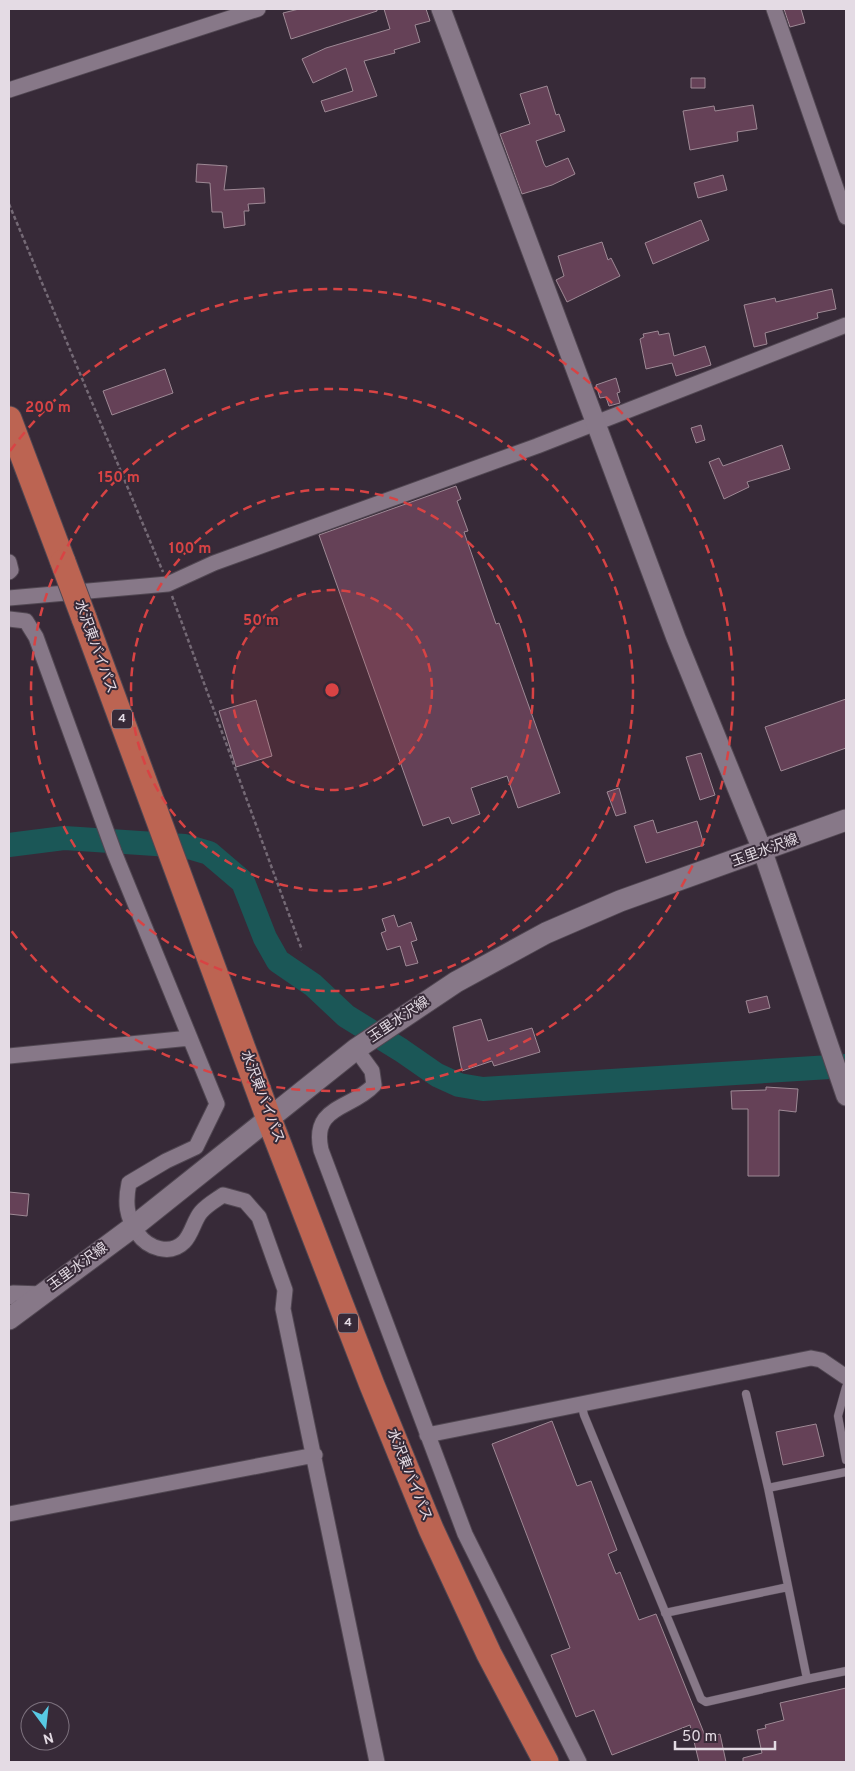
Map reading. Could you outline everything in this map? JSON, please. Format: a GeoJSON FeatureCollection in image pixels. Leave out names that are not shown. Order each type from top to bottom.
{"type":"FeatureCollection","features":[{"type":"Feature","properties":{"kind":"highway","name":"水沢東バイパス"},"geometry":{"type":"LineString","coordinates":[[9,419],[269,1119],[372,1385],[431,1529],[489,1654],[546,1762]]}},
{"type":"Feature","properties":{"kind":"main road","name":"玉里水沢線"},"geometry":{"type":"LineString","coordinates":[[9,1319],[133,1227],[356,1049],[456,982],[546,933],[620,901],[763,852],[846,820]]}},
{"type":"Feature","properties":{"kind":"street"},"geometry":{"type":"LineString","coordinates":[[9,90],[258,9]]}},
{"type":"Feature","properties":{"kind":"street"},"geometry":{"type":"LineString","coordinates":[[441,9],[672,628],[763,852],[846,1096]]}},
{"type":"Feature","properties":{"kind":"street"},"geometry":{"type":"LineString","coordinates":[[774,9],[846,217]]}},
{"type":"Feature","properties":{"kind":"street"},"geometry":{"type":"LineString","coordinates":[[9,598],[168,584],[222,560],[528,450],[846,325]]}},
{"type":"Feature","properties":{"kind":"street"},"geometry":{"type":"LineString","coordinates":[[9,562],[11,570],[9,572]]}},
{"type":"Feature","properties":{"kind":"street"},"geometry":{"type":"LineString","coordinates":[[9,619],[26,621],[36,637],[100,816],[217,1104],[196,1147],[129,1183],[125,1201],[133,1227],[152,1247],[171,1249],[184,1242],[201,1212],[223,1195],[245,1201],[259,1217],[285,1290],[283,1308],[315,1455],[377,1762]]}},
{"type":"Feature","properties":{"kind":"street"},"geometry":{"type":"LineString","coordinates":[[9,1056],[190,1038]]}},
{"type":"Feature","properties":{"kind":"street"},"geometry":{"type":"LineString","coordinates":[[356,1049],[372,1071],[374,1085],[362,1096],[336,1109],[324,1119],[319,1133],[319,1141],[465,1534],[578,1762]]}},
{"type":"Feature","properties":{"kind":"street"},"geometry":{"type":"LineString","coordinates":[[9,1297],[13,1293],[42,1294]]}},
{"type":"Feature","properties":{"kind":"street"},"geometry":{"type":"LineString","coordinates":[[427,1435],[812,1358],[821,1360],[846,1377]]}},
{"type":"Feature","properties":{"kind":"street"},"geometry":{"type":"LineString","coordinates":[[9,1514],[315,1455]]}},
{"type":"Feature","properties":{"kind":"lane"},"geometry":{"type":"LineString","coordinates":[[846,1387],[838,1416],[846,1460]]}},
{"type":"Feature","properties":{"kind":"lane"},"geometry":{"type":"LineString","coordinates":[[746,1394],[768,1488],[808,1679]]}},
{"type":"Feature","properties":{"kind":"lane"},"geometry":{"type":"LineString","coordinates":[[582,1403],[584,1415],[665,1613],[704,1702],[846,1671]]}},
{"type":"Feature","properties":{"kind":"lane"},"geometry":{"type":"LineString","coordinates":[[768,1488],[846,1472]]}},
{"type":"Feature","properties":{"kind":"lane"},"geometry":{"type":"LineString","coordinates":[[665,1613],[788,1587]]}},
{"type":"Feature","properties":{"kind":"path"},"geometry":{"type":"LineString","coordinates":[[9,204],[168,584],[302,950]]}},
{"type":"Feature","properties":{"kind":"building"},"geometry":{"type":"Polygon","coordinates":[[[299,9],[377,9],[377,11],[291,39],[283,13],[299,9]]]}},
{"type":"Feature","properties":{"kind":"building"},"geometry":{"type":"Polygon","coordinates":[[[384,9],[426,9],[430,21],[415,25],[420,42],[394,50],[395,53],[364,61],[377,96],[325,112],[321,101],[353,91],[346,68],[313,83],[302,59],[326,48],[390,29],[384,9]]]}},
{"type":"Feature","properties":{"kind":"building"},"geometry":{"type":"Polygon","coordinates":[[[784,9],[801,9],[805,23],[790,27],[784,9]]]}},
{"type":"Feature","properties":{"kind":"building"},"geometry":{"type":"Polygon","coordinates":[[[691,78],[705,78],[705,88],[691,88],[691,78]]]}},
{"type":"Feature","properties":{"kind":"building"},"geometry":{"type":"Polygon","coordinates":[[[547,86],[556,115],[559,114],[565,131],[536,141],[546,167],[568,158],[575,174],[552,185],[522,194],[500,134],[530,124],[520,94],[547,86]]]}},
{"type":"Feature","properties":{"kind":"building"},"geometry":{"type":"Polygon","coordinates":[[[753,105],[757,129],[737,132],[738,141],[690,150],[683,111],[714,106],[715,111],[753,105]]]}},
{"type":"Feature","properties":{"kind":"building"},"geometry":{"type":"Polygon","coordinates":[[[197,164],[227,166],[224,190],[264,188],[265,203],[248,204],[249,211],[244,211],[245,225],[224,228],[222,212],[212,212],[210,183],[196,182],[197,164]]]}},
{"type":"Feature","properties":{"kind":"building"},"geometry":{"type":"Polygon","coordinates":[[[723,175],[727,190],[698,198],[694,183],[723,175]]]}},
{"type":"Feature","properties":{"kind":"building"},"geometry":{"type":"Polygon","coordinates":[[[701,220],[709,240],[653,264],[645,243],[701,220]]]}},
{"type":"Feature","properties":{"kind":"building"},"geometry":{"type":"Polygon","coordinates":[[[602,242],[608,260],[611,258],[620,276],[567,302],[556,280],[564,276],[558,256],[602,242]]]}},
{"type":"Feature","properties":{"kind":"building"},"geometry":{"type":"Polygon","coordinates":[[[832,289],[836,309],[817,313],[818,318],[765,333],[767,344],[754,347],[744,305],[775,298],[776,302],[832,289]]]}},
{"type":"Feature","properties":{"kind":"building"},"geometry":{"type":"Polygon","coordinates":[[[658,331],[659,335],[669,333],[674,356],[705,346],[711,365],[676,376],[672,363],[646,369],[640,339],[644,337],[643,334],[658,331]]]}},
{"type":"Feature","properties":{"kind":"building"},"geometry":{"type":"Polygon","coordinates":[[[165,369],[173,393],[112,415],[103,391],[165,369]]]}},
{"type":"Feature","properties":{"kind":"building"},"geometry":{"type":"Polygon","coordinates":[[[616,378],[620,392],[617,393],[620,403],[609,406],[606,397],[600,398],[596,385],[616,378]]]}},
{"type":"Feature","properties":{"kind":"building"},"geometry":{"type":"Polygon","coordinates":[[[701,425],[705,440],[696,443],[691,428],[701,425]]]}},
{"type":"Feature","properties":{"kind":"building"},"geometry":{"type":"Polygon","coordinates":[[[782,445],[790,469],[747,482],[749,487],[724,499],[709,462],[719,458],[723,466],[782,445]]]}},
{"type":"Feature","properties":{"kind":"building"},"geometry":{"type":"Polygon","coordinates":[[[456,486],[461,499],[457,501],[468,531],[464,532],[496,624],[499,623],[560,793],[518,808],[507,776],[471,788],[480,814],[452,824],[449,817],[423,826],[319,535],[456,486]]]}},
{"type":"Feature","properties":{"kind":"building"},"geometry":{"type":"Polygon","coordinates":[[[846,699],[846,748],[781,771],[765,727],[846,699]]]}},
{"type":"Feature","properties":{"kind":"building"},"geometry":{"type":"Polygon","coordinates":[[[256,700],[272,756],[236,767],[219,711],[256,700]]]}},
{"type":"Feature","properties":{"kind":"building"},"geometry":{"type":"Polygon","coordinates":[[[701,753],[715,795],[700,800],[686,757],[701,753]]]}},
{"type":"Feature","properties":{"kind":"building"},"geometry":{"type":"Polygon","coordinates":[[[619,788],[626,813],[616,816],[607,792],[619,788]]]}},
{"type":"Feature","properties":{"kind":"building"},"geometry":{"type":"Polygon","coordinates":[[[653,820],[657,833],[697,821],[704,845],[646,863],[634,826],[653,820]]]}},
{"type":"Feature","properties":{"kind":"building"},"geometry":{"type":"Polygon","coordinates":[[[394,915],[398,927],[411,922],[417,940],[411,942],[418,963],[406,966],[400,946],[387,950],[381,933],[386,931],[382,919],[394,915]]]}},
{"type":"Feature","properties":{"kind":"building"},"geometry":{"type":"Polygon","coordinates":[[[767,996],[770,1008],[749,1013],[746,1001],[767,996]]]}},
{"type":"Feature","properties":{"kind":"building"},"geometry":{"type":"Polygon","coordinates":[[[481,1019],[488,1041],[532,1028],[540,1052],[494,1066],[492,1061],[462,1071],[453,1027],[481,1019]]]}},
{"type":"Feature","properties":{"kind":"building"},"geometry":{"type":"Polygon","coordinates":[[[766,1087],[798,1089],[796,1112],[779,1110],[779,1176],[748,1176],[748,1109],[732,1109],[731,1091],[766,1090],[766,1087]]]}},
{"type":"Feature","properties":{"kind":"building"},"geometry":{"type":"Polygon","coordinates":[[[9,1192],[29,1194],[27,1216],[9,1214],[9,1192]]]}},
{"type":"Feature","properties":{"kind":"building"},"geometry":{"type":"Polygon","coordinates":[[[552,1421],[577,1486],[591,1481],[617,1550],[608,1554],[616,1574],[620,1572],[639,1620],[656,1614],[706,1738],[720,1734],[726,1762],[699,1762],[690,1725],[612,1755],[594,1710],[576,1717],[551,1655],[570,1648],[492,1444],[552,1421]]]}},
{"type":"Feature","properties":{"kind":"building"},"geometry":{"type":"Polygon","coordinates":[[[816,1424],[824,1456],[783,1465],[776,1432],[816,1424]]]}},
{"type":"Feature","properties":{"kind":"building"},"geometry":{"type":"Polygon","coordinates":[[[846,1688],[846,1762],[743,1762],[743,1758],[762,1753],[757,1730],[766,1728],[765,1725],[784,1720],[780,1703],[846,1688]]]}},
{"type":"Feature","properties":{"kind":"waterway"},"geometry":{"type":"LineString","coordinates":[[9,845],[64,838],[185,846],[209,853],[243,882],[265,938],[278,961],[313,985],[346,1016],[437,1075],[459,1085],[483,1089],[846,1066]]}}]}
